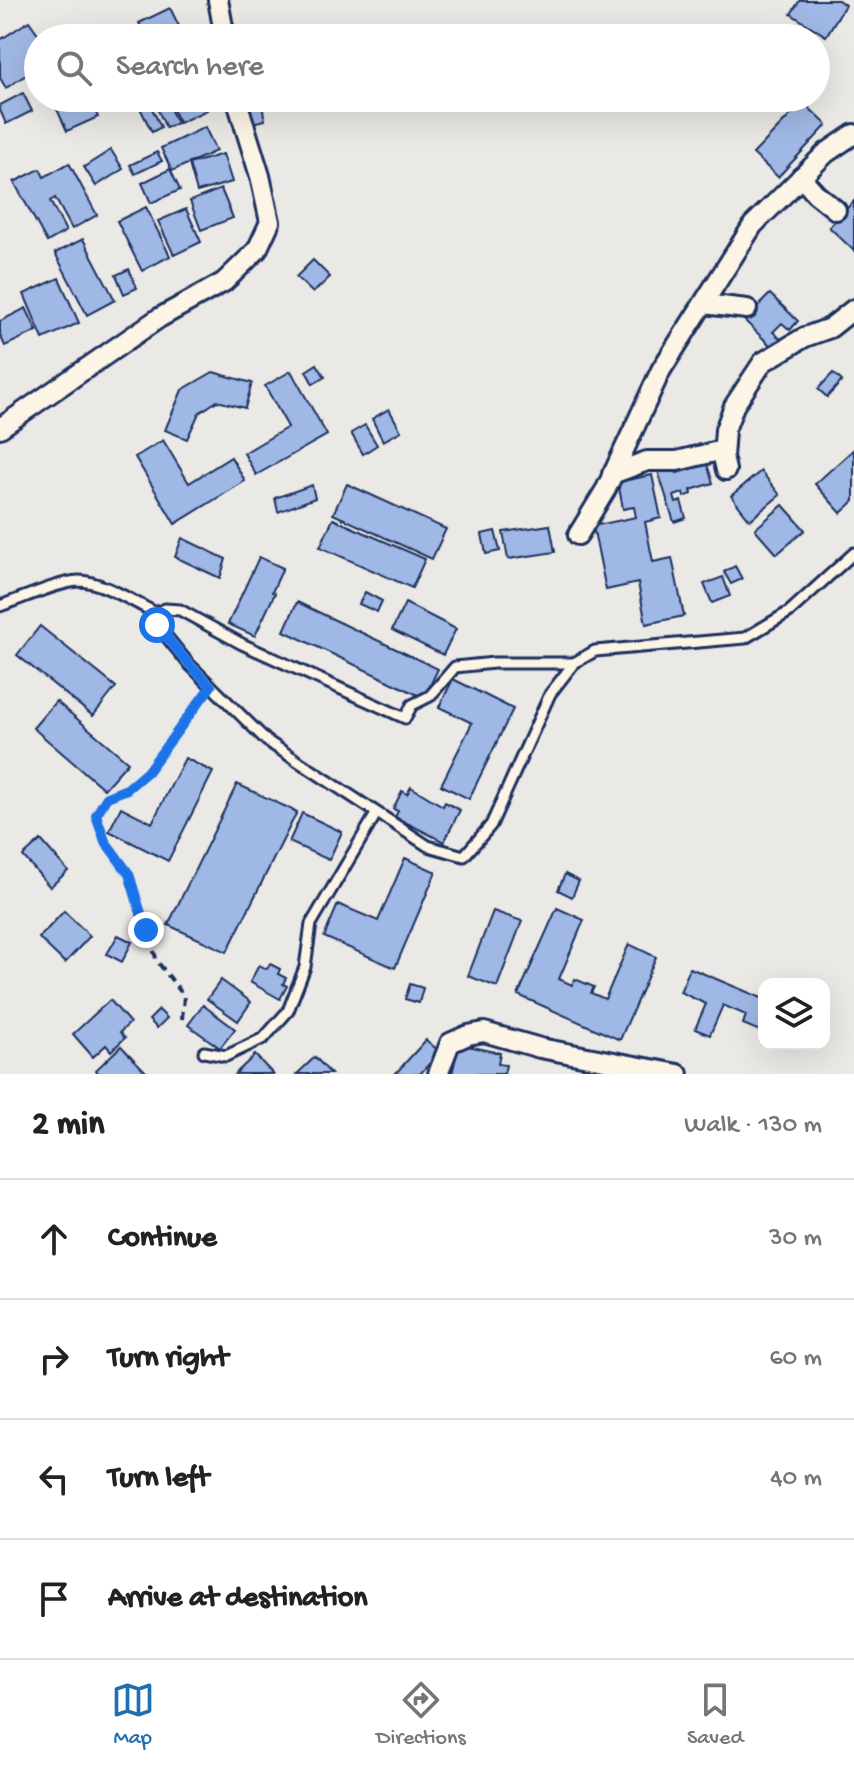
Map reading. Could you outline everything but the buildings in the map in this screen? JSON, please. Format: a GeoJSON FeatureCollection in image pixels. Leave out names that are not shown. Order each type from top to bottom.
{"type":"FeatureCollection","features":[{"type":"Feature","properties":{"kind":"street"},"geometry":{"type":"LineString","coordinates":[[218,0],[222,24]]}},
{"type":"Feature","properties":{"kind":"street"},"geometry":{"type":"LineString","coordinates":[[0,428],[159,318],[224,282],[257,250],[270,222],[240,112]]}},
{"type":"Feature","properties":{"kind":"street"},"geometry":{"type":"LineString","coordinates":[[578,535],[606,489],[661,370],[753,225],[826,153],[854,134]]}},
{"type":"Feature","properties":{"kind":"street"},"geometry":{"type":"LineString","coordinates":[[801,177],[836,210]]}},
{"type":"Feature","properties":{"kind":"street"},"geometry":{"type":"LineString","coordinates":[[704,304],[747,309]]}},
{"type":"Feature","properties":{"kind":"street"},"geometry":{"type":"LineString","coordinates":[[726,470],[723,450],[725,430],[734,406],[763,362],[805,337],[830,328],[854,309]]}},
{"type":"Feature","properties":{"kind":"street"},"geometry":{"type":"LineString","coordinates":[[612,474],[647,461],[677,461],[723,450]]}},
{"type":"Feature","properties":{"kind":"street"},"geometry":{"type":"LineString","coordinates":[[438,1074],[450,1043],[484,1032],[540,1048],[678,1074]]}},
{"type":"Feature","properties":{"kind":"lane"},"geometry":{"type":"LineString","coordinates":[[156,613],[157,625],[188,663],[267,741],[428,846],[464,856],[491,825],[550,694],[574,663],[595,651],[745,638],[789,612],[854,553]]}},
{"type":"Feature","properties":{"kind":"lane"},"geometry":{"type":"LineString","coordinates":[[0,606],[79,581],[97,584],[156,613]]}},
{"type":"Feature","properties":{"kind":"lane"},"geometry":{"type":"LineString","coordinates":[[156,613],[165,609],[180,610],[242,644],[405,718],[412,705],[430,696],[455,667],[494,663],[574,663]]}},
{"type":"Feature","properties":{"kind":"lane"},"geometry":{"type":"LineString","coordinates":[[204,1052],[226,1056],[264,1038],[288,1011],[305,967],[311,924],[376,814]]}},
{"type":"Feature","properties":{"kind":"path"},"geometry":{"type":"LineString","coordinates":[[182,1019],[184,996],[157,961],[129,874],[105,841],[96,815],[107,797],[127,789],[147,772],[211,686]]}},
{"type":"Feature","properties":{"kind":"route"},"geometry":{"type":"LineString","coordinates":[[146,930],[129,874],[105,841],[96,815],[107,797],[127,789],[147,772],[211,686],[157,625]]}}]}
